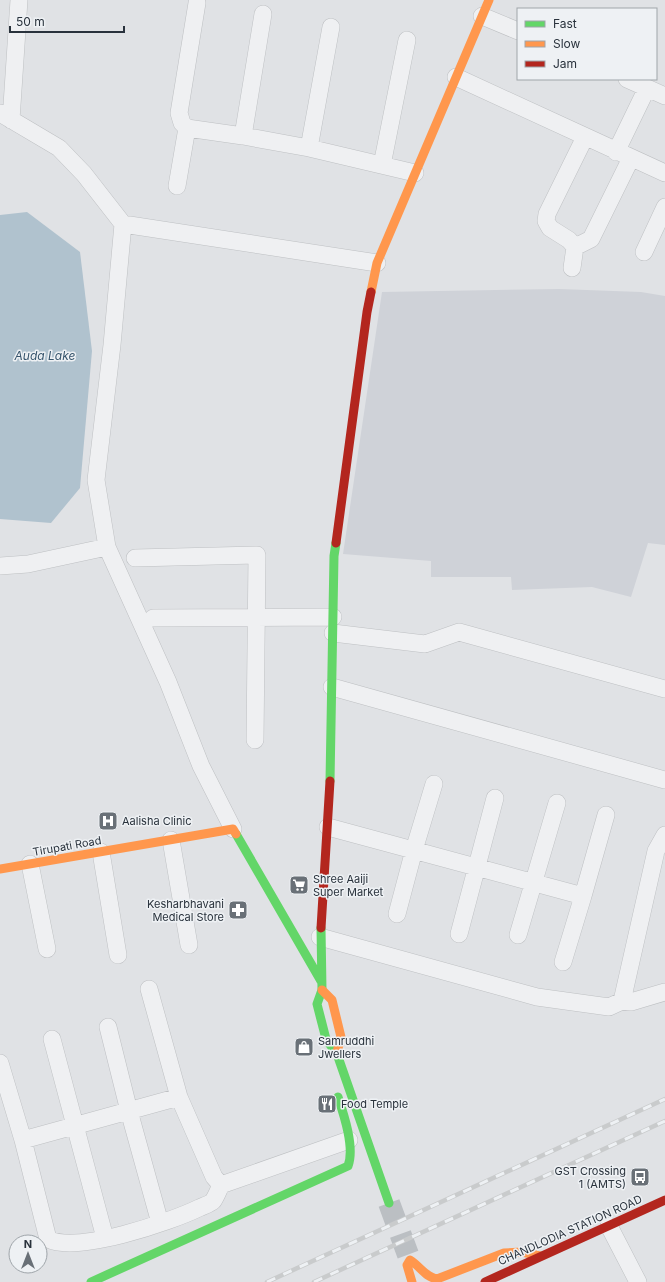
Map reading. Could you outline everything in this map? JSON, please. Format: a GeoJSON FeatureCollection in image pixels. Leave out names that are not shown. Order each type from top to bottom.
{"type":"FeatureCollection","features":[{"type":"Feature","properties":{"kind":"street"},"geometry":{"type":"LineString","coordinates":[[19,0],[6,116],[59,148],[84,174],[123,224],[112,345],[96,480],[107,547],[168,682],[200,766],[233,829],[322,987],[332,1000],[341,1037],[337,1053],[331,1062]]}},
{"type":"Feature","properties":{"kind":"street"},"geometry":{"type":"LineString","coordinates":[[389,1203],[337,1053],[326,1039],[317,1004],[322,987],[320,937],[330,801],[334,556],[367,312],[377,263],[489,0]]}},
{"type":"Feature","properties":{"kind":"street"},"geometry":{"type":"LineString","coordinates":[[197,3],[179,114],[182,123],[187,128],[309,148],[415,172]]}},
{"type":"Feature","properties":{"kind":"street"},"geometry":{"type":"LineString","coordinates":[[242,136],[263,14]]}},
{"type":"Feature","properties":{"kind":"street"},"geometry":{"type":"LineString","coordinates":[[482,16],[517,31]]}},
{"type":"Feature","properties":{"kind":"street"},"geometry":{"type":"LineString","coordinates":[[309,148],[332,27]]}},
{"type":"Feature","properties":{"kind":"street"},"geometry":{"type":"LineString","coordinates":[[382,165],[407,40]]}},
{"type":"Feature","properties":{"kind":"street"},"geometry":{"type":"LineString","coordinates":[[456,77],[665,173]]}},
{"type":"Feature","properties":{"kind":"street"},"geometry":{"type":"LineString","coordinates":[[629,80],[665,96]]}},
{"type":"Feature","properties":{"kind":"street"},"geometry":{"type":"LineString","coordinates":[[575,247],[591,239],[624,155],[647,88]]}},
{"type":"Feature","properties":{"kind":"street"},"geometry":{"type":"LineString","coordinates":[[177,186],[187,128]]}},
{"type":"Feature","properties":{"kind":"street"},"geometry":{"type":"LineString","coordinates":[[572,268],[575,247],[569,240],[550,228],[546,221],[547,214],[585,137]]}},
{"type":"Feature","properties":{"kind":"street"},"geometry":{"type":"LineString","coordinates":[[644,252],[665,207]]}},
{"type":"Feature","properties":{"kind":"street"},"geometry":{"type":"LineString","coordinates":[[123,224],[377,263]]}},
{"type":"Feature","properties":{"kind":"street"},"geometry":{"type":"LineString","coordinates":[[0,566],[28,564],[107,547]]}},
{"type":"Feature","properties":{"kind":"street"},"geometry":{"type":"LineString","coordinates":[[135,558],[257,554],[255,740]]}},
{"type":"Feature","properties":{"kind":"street"},"geometry":{"type":"LineString","coordinates":[[153,618],[256,617],[333,625],[425,644],[459,632],[665,689]]}},
{"type":"Feature","properties":{"kind":"street"},"geometry":{"type":"LineString","coordinates":[[332,687],[665,780]]}},
{"type":"Feature","properties":{"kind":"street"},"geometry":{"type":"LineString","coordinates":[[397,914],[434,784]]}},
{"type":"Feature","properties":{"kind":"street"},"geometry":{"type":"LineString","coordinates":[[459,934],[495,798]]}},
{"type":"Feature","properties":{"kind":"street"},"geometry":{"type":"LineString","coordinates":[[518,934],[557,803]]}},
{"type":"Feature","properties":{"kind":"street"},"geometry":{"type":"LineString","coordinates":[[564,962],[606,815]]}},
{"type":"Feature","properties":{"kind":"street"},"geometry":{"type":"LineString","coordinates":[[328,826],[583,896]]}},
{"type":"Feature","properties":{"kind":"street","name":"Tirupati Road"},"geometry":{"type":"LineString","coordinates":[[0,869],[233,829]]}},
{"type":"Feature","properties":{"kind":"street"},"geometry":{"type":"LineString","coordinates":[[622,1001],[656,851],[665,834]]}},
{"type":"Feature","properties":{"kind":"street"},"geometry":{"type":"LineString","coordinates":[[171,840],[189,945]]}},
{"type":"Feature","properties":{"kind":"street"},"geometry":{"type":"LineString","coordinates":[[101,852],[118,955]]}},
{"type":"Feature","properties":{"kind":"street"},"geometry":{"type":"LineString","coordinates":[[30,864],[47,949]]}},
{"type":"Feature","properties":{"kind":"street"},"geometry":{"type":"LineString","coordinates":[[320,937],[537,997],[610,1007],[622,1001],[631,1002],[665,992]]}},
{"type":"Feature","properties":{"kind":"street"},"geometry":{"type":"LineString","coordinates":[[149,989],[179,1098],[214,1178],[221,1184]]}},
{"type":"Feature","properties":{"kind":"street"},"geometry":{"type":"LineString","coordinates":[[108,1027],[129,1111],[160,1223]]}},
{"type":"Feature","properties":{"kind":"street"},"geometry":{"type":"LineString","coordinates":[[52,1039],[105,1238]]}},
{"type":"Feature","properties":{"kind":"street"},"geometry":{"type":"LineString","coordinates":[[0,1063],[23,1140],[48,1239],[54,1242],[82,1242],[133,1233],[188,1214],[212,1202],[221,1184],[349,1140]]}},
{"type":"Feature","properties":{"kind":"street"},"geometry":{"type":"LineString","coordinates":[[91,1282],[348,1166],[351,1161],[349,1140],[344,1116],[336,1090]]}},
{"type":"Feature","properties":{"kind":"street"},"geometry":{"type":"LineString","coordinates":[[23,1140],[179,1098]]}},
{"type":"Feature","properties":{"kind":"street","name":"CHANDLODIA STATION ROAD"},"geometry":{"type":"LineString","coordinates":[[485,1282],[665,1200]]}},
{"type":"Feature","properties":{"kind":"street"},"geometry":{"type":"LineString","coordinates":[[608,1226],[638,1282]]}},
{"type":"Feature","properties":{"kind":"street"},"geometry":{"type":"LineString","coordinates":[[412,1282],[407,1265],[410,1260],[416,1262],[426,1275],[432,1279],[437,1279],[504,1253],[514,1251],[529,1252],[540,1256]]}},
{"type":"Feature","properties":{"kind":"shaded area"},"geometry":{"type":"Polygon","coordinates":[[[559,289],[641,292],[665,296],[665,545],[648,543],[631,597],[592,587],[512,590],[511,577],[431,577],[431,561],[343,554],[382,292],[559,289]]]}},
{"type":"Feature","properties":{"kind":"water","name":"Auda Lake"},"geometry":{"type":"Polygon","coordinates":[[[27,212],[80,252],[92,351],[80,488],[51,523],[0,519],[0,215],[27,212]]]}},
{"type":"Feature","properties":{"kind":"tunnel"},"geometry":{"type":"LineString","coordinates":[[389,1203],[410,1260]]}},
{"type":"Feature","properties":{"kind":"railway"},"geometry":{"type":"LineString","coordinates":[[267,1282],[665,1099]]}},
{"type":"Feature","properties":{"kind":"railway"},"geometry":{"type":"LineString","coordinates":[[314,1282],[665,1121]]}},
{"type":"Feature","properties":{"kind":"traffic: fast"},"geometry":{"type":"LineString","coordinates":[[330,781],[334,556],[336,543]]}},
{"type":"Feature","properties":{"kind":"traffic: fast"},"geometry":{"type":"LineString","coordinates":[[236,834],[321,981]]}},
{"type":"Feature","properties":{"kind":"traffic: fast"},"geometry":{"type":"LineString","coordinates":[[321,928],[322,990],[317,1004],[326,1039],[337,1054],[389,1203]]}},
{"type":"Feature","properties":{"kind":"traffic: fast"},"geometry":{"type":"LineString","coordinates":[[91,1282],[348,1166],[350,1159],[349,1141],[346,1122],[338,1097]]}},
{"type":"Feature","properties":{"kind":"traffic: slow"},"geometry":{"type":"LineString","coordinates":[[371,292],[377,263],[489,0]]}},
{"type":"Feature","properties":{"kind":"traffic: slow"},"geometry":{"type":"LineString","coordinates":[[0,869],[233,829],[236,834]]}},
{"type":"Feature","properties":{"kind":"traffic: slow"},"geometry":{"type":"LineString","coordinates":[[322,990],[332,1000],[341,1037],[337,1052]]}},
{"type":"Feature","properties":{"kind":"traffic: slow"},"geometry":{"type":"LineString","coordinates":[[412,1282],[407,1265],[410,1260],[426,1274],[437,1279],[504,1253],[522,1252],[540,1256]]}},
{"type":"Feature","properties":{"kind":"traffic: jam"},"geometry":{"type":"LineString","coordinates":[[336,543],[371,292]]}},
{"type":"Feature","properties":{"kind":"traffic: jam"},"geometry":{"type":"LineString","coordinates":[[321,928],[330,781]]}},
{"type":"Feature","properties":{"kind":"traffic: jam"},"geometry":{"type":"LineString","coordinates":[[485,1282],[665,1200]]}},
{"type":"Feature","properties":{"kind":"place","name":"Aalisha Clinic"},"geometry":{"type":"Point","coordinates":[108,821]}},
{"type":"Feature","properties":{"kind":"place","name":"Shree Aaiji Super Market"},"geometry":{"type":"Point","coordinates":[299,885]}},
{"type":"Feature","properties":{"kind":"place","name":"Kesharbhavani Medical Store"},"geometry":{"type":"Point","coordinates":[238,910]}},
{"type":"Feature","properties":{"kind":"place","name":"Samruddhi Jwellers"},"geometry":{"type":"Point","coordinates":[304,1047]}},
{"type":"Feature","properties":{"kind":"place","name":"Food Temple"},"geometry":{"type":"Point","coordinates":[327,1104]}},
{"type":"Feature","properties":{"kind":"place","name":"GST Crossing 1 (AMTS)"},"geometry":{"type":"Point","coordinates":[640,1177]}}]}
